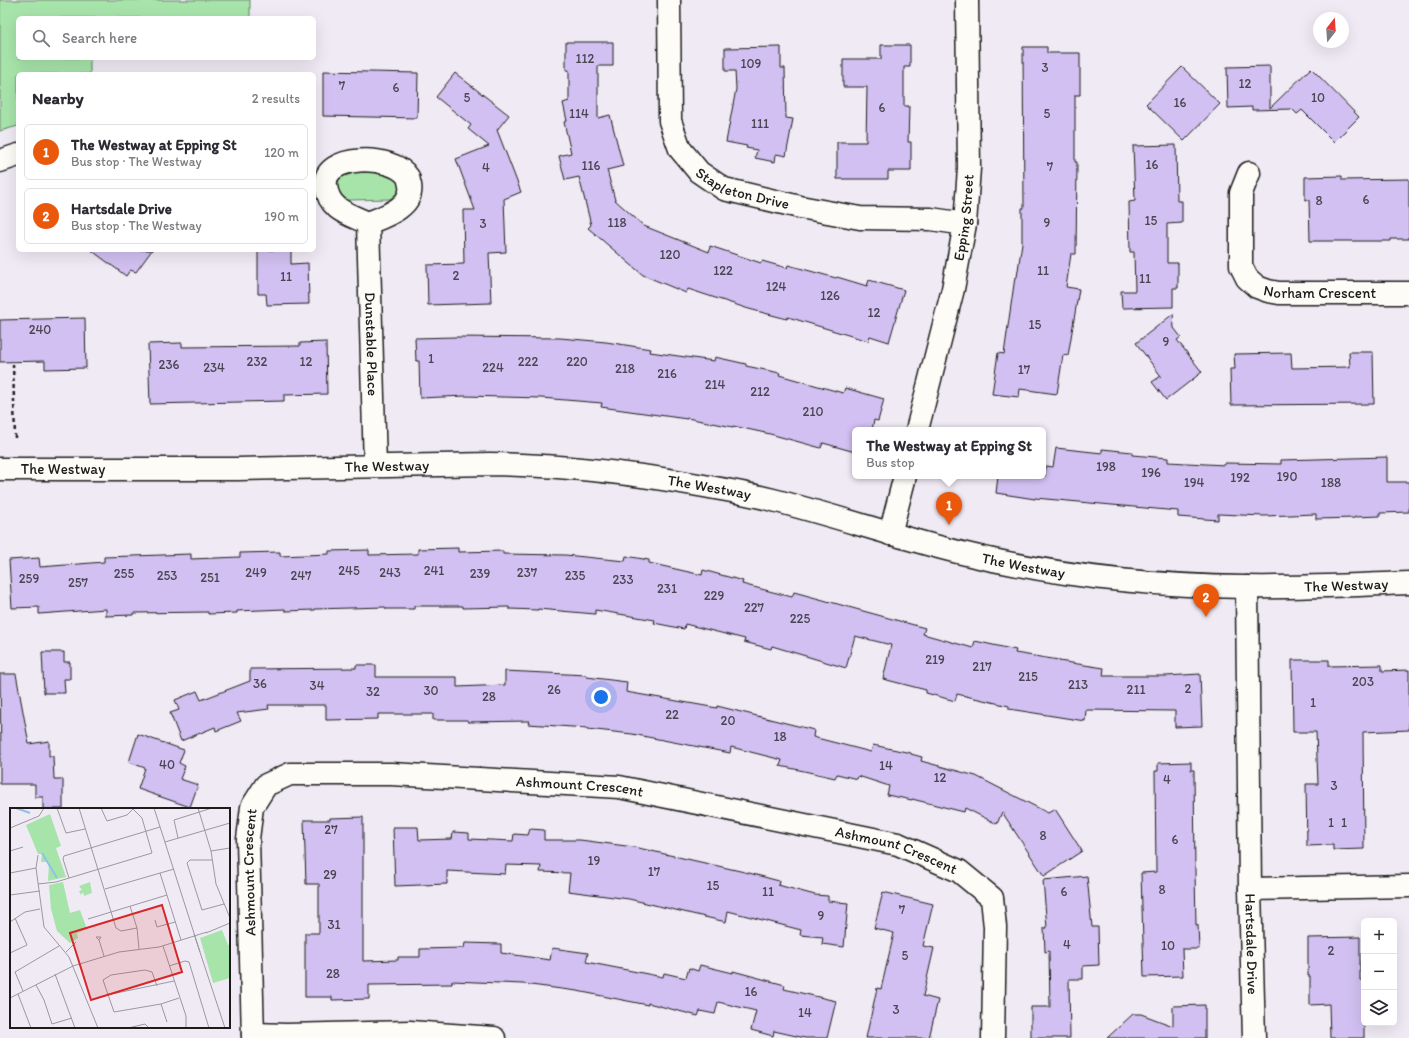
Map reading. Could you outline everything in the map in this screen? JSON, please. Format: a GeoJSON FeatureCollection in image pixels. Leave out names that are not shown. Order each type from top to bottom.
{"type":"FeatureCollection","features":[{"type":"Feature","properties":{"kind":"street","name":"Stapleton Drive"},"geometry":{"type":"LineString","coordinates":[[669,0],[670,121],[680,149],[699,172],[724,189],[800,207],[860,218],[931,219],[965,224]]}},
{"type":"Feature","properties":{"kind":"street","name":"Epping Street"},"geometry":{"type":"LineString","coordinates":[[918,427],[953,290],[965,224],[969,168],[967,0]]}},
{"type":"Feature","properties":{"kind":"street"},"geometry":{"type":"LineString","coordinates":[[0,161],[16,156]]}},
{"type":"Feature","properties":{"kind":"street","name":"Norham Crescent"},"geometry":{"type":"LineString","coordinates":[[1249,173],[1241,193],[1241,266],[1247,278],[1257,287],[1279,293],[1409,293]]}},
{"type":"Feature","properties":{"kind":"street","name":"Dunstable Place"},"geometry":{"type":"LineString","coordinates":[[368,223],[375,466]]}},
{"type":"Feature","properties":{"kind":"street","name":"The Westway"},"geometry":{"type":"LineString","coordinates":[[0,469],[238,469],[519,464],[643,475],[772,500],[961,553],[1035,568],[1146,582],[1192,585],[1247,587],[1409,583]]}},
{"type":"Feature","properties":{"kind":"street"},"geometry":{"type":"LineString","coordinates":[[890,534],[904,479]]}},
{"type":"Feature","properties":{"kind":"street","name":"Hartsdale Drive"},"geometry":{"type":"LineString","coordinates":[[1247,587],[1250,889],[1254,1038]]}},
{"type":"Feature","properties":{"kind":"street","name":"Ashmount Crescent"},"geometry":{"type":"LineString","coordinates":[[253,1036],[248,838],[252,807],[266,785],[290,774],[391,774],[619,787],[898,844],[959,871],[992,898],[995,920],[993,1038]]}},
{"type":"Feature","properties":{"kind":"street"},"geometry":{"type":"LineString","coordinates":[[1250,889],[1409,886]]}},
{"type":"Feature","properties":{"kind":"street"},"geometry":{"type":"LineString","coordinates":[[253,1036],[410,1032],[494,1038]]}},
{"type":"Feature","properties":{"kind":"path"},"geometry":{"type":"LineString","coordinates":[[13,364],[15,438]]}},
{"type":"Feature","properties":{"kind":"green space"},"geometry":{"type":"Polygon","coordinates":[[[0,0],[250,0],[250,16],[16,16],[16,60],[90,60],[90,72],[16,72],[16,127],[0,131],[0,0]]]}},
{"type":"Feature","properties":{"kind":"green space"},"geometry":{"type":"Polygon","coordinates":[[[360,172],[387,172],[399,180],[399,189],[390,199],[350,200],[342,199],[337,193],[337,179],[341,176],[360,172]]]}},
{"type":"Feature","properties":{"kind":"building"},"geometry":{"type":"Polygon","coordinates":[[[566,42],[613,42],[613,66],[598,66],[598,118],[610,115],[623,166],[607,170],[615,200],[644,226],[709,252],[710,246],[761,263],[762,261],[787,268],[788,265],[867,286],[869,280],[904,290],[889,342],[870,336],[868,341],[788,317],[787,319],[749,309],[688,289],[686,293],[643,275],[588,228],[591,225],[579,177],[565,180],[559,156],[571,153],[564,122],[567,121],[563,103],[569,101],[569,70],[566,70],[566,42]]]}},
{"type":"Feature","properties":{"kind":"building"},"geometry":{"type":"Polygon","coordinates":[[[881,45],[910,45],[910,67],[904,67],[904,106],[909,106],[908,142],[911,142],[911,171],[888,171],[888,179],[837,179],[837,142],[866,142],[867,87],[843,87],[843,59],[881,59],[881,45]]]}},
{"type":"Feature","properties":{"kind":"building"},"geometry":{"type":"Polygon","coordinates":[[[781,47],[781,68],[785,68],[786,118],[793,119],[786,156],[776,154],[775,162],[755,158],[757,150],[746,148],[747,146],[726,142],[736,89],[735,71],[725,71],[725,48],[781,47]]]}},
{"type":"Feature","properties":{"kind":"building"},"geometry":{"type":"Polygon","coordinates":[[[1023,47],[1047,47],[1047,53],[1080,53],[1080,95],[1075,95],[1075,162],[1077,162],[1076,254],[1071,254],[1066,287],[1079,289],[1068,356],[1063,355],[1057,394],[1020,389],[1019,397],[992,394],[998,353],[1004,354],[1015,277],[1017,277],[1022,243],[1022,208],[1024,208],[1023,47]]]}},
{"type":"Feature","properties":{"kind":"building"},"geometry":{"type":"Polygon","coordinates":[[[1270,66],[1270,108],[1311,68],[1359,117],[1334,142],[1302,110],[1297,114],[1292,109],[1252,110],[1252,107],[1228,108],[1227,67],[1270,66]]]}},
{"type":"Feature","properties":{"kind":"building"},"geometry":{"type":"Polygon","coordinates":[[[1182,67],[1220,104],[1184,141],[1146,104],[1182,67]]]}},
{"type":"Feature","properties":{"kind":"building"},"geometry":{"type":"Polygon","coordinates":[[[323,71],[418,73],[417,118],[323,116],[323,71]]]}},
{"type":"Feature","properties":{"kind":"building"},"geometry":{"type":"Polygon","coordinates":[[[455,73],[509,115],[497,130],[521,192],[504,199],[506,252],[489,253],[491,303],[428,305],[427,265],[464,264],[463,210],[475,210],[456,159],[489,146],[468,129],[471,125],[436,97],[455,73]]]}},
{"type":"Feature","properties":{"kind":"building"},"geometry":{"type":"Polygon","coordinates":[[[1176,145],[1177,201],[1182,201],[1182,223],[1167,224],[1167,263],[1178,263],[1178,288],[1173,288],[1173,307],[1122,308],[1121,291],[1135,291],[1134,252],[1130,252],[1129,202],[1135,201],[1133,146],[1176,145]]]}},
{"type":"Feature","properties":{"kind":"building"},"geometry":{"type":"Polygon","coordinates":[[[1342,176],[1342,180],[1409,179],[1409,239],[1391,239],[1391,241],[1310,241],[1309,200],[1305,200],[1305,177],[1342,176]]]}},
{"type":"Feature","properties":{"kind":"building"},"geometry":{"type":"Polygon","coordinates":[[[94,252],[151,252],[136,272],[130,270],[126,276],[94,252]]]}},
{"type":"Feature","properties":{"kind":"building"},"geometry":{"type":"Polygon","coordinates":[[[258,252],[291,252],[291,264],[308,263],[309,304],[267,305],[266,294],[258,294],[258,252]]]}},
{"type":"Feature","properties":{"kind":"building"},"geometry":{"type":"Polygon","coordinates":[[[1173,314],[1174,328],[1181,337],[1177,340],[1202,372],[1166,400],[1152,382],[1161,376],[1136,343],[1173,314]]]}},
{"type":"Feature","properties":{"kind":"building"},"geometry":{"type":"Polygon","coordinates":[[[85,318],[86,368],[45,369],[45,361],[0,362],[0,320],[85,318]]]}},
{"type":"Feature","properties":{"kind":"building"},"geometry":{"type":"Polygon","coordinates":[[[415,338],[560,338],[606,342],[651,349],[650,352],[714,361],[715,357],[746,364],[746,366],[780,373],[779,375],[843,393],[845,388],[884,399],[878,421],[874,420],[873,427],[852,427],[852,451],[823,443],[821,448],[770,434],[733,426],[687,418],[601,407],[602,403],[541,398],[465,396],[420,398],[419,361],[416,361],[415,338]]]}},
{"type":"Feature","properties":{"kind":"building"},"geometry":{"type":"Polygon","coordinates":[[[326,342],[327,394],[284,395],[284,401],[150,404],[148,344],[182,343],[182,347],[300,346],[300,343],[326,342]]]}},
{"type":"Feature","properties":{"kind":"building"},"geometry":{"type":"Polygon","coordinates":[[[1349,352],[1373,352],[1374,404],[1231,405],[1230,369],[1235,369],[1234,354],[1291,353],[1292,368],[1350,367],[1349,352]]]}},
{"type":"Feature","properties":{"kind":"building"},"geometry":{"type":"Polygon","coordinates":[[[1056,448],[1102,453],[1102,449],[1132,452],[1132,455],[1168,458],[1168,462],[1225,465],[1225,463],[1281,464],[1281,460],[1387,457],[1387,482],[1409,482],[1409,512],[1380,513],[1380,516],[1355,518],[1316,519],[1316,514],[1264,516],[1218,514],[1218,520],[1178,517],[1178,511],[1035,499],[996,493],[998,479],[1046,479],[1046,466],[1053,467],[1056,448]]]}},
{"type":"Feature","properties":{"kind":"building"},"geometry":{"type":"Polygon","coordinates":[[[458,548],[458,552],[503,551],[503,554],[565,555],[625,561],[626,556],[649,560],[649,563],[702,575],[703,570],[743,581],[742,584],[792,597],[794,592],[925,628],[923,634],[973,648],[975,641],[1016,650],[1015,653],[1104,668],[1103,676],[1166,676],[1200,674],[1202,726],[1175,727],[1175,711],[1086,710],[1085,721],[1009,709],[1009,706],[957,694],[955,701],[926,693],[926,690],[883,679],[891,645],[855,636],[846,668],[772,646],[771,649],[744,642],[745,639],[685,624],[684,629],[654,623],[655,620],[595,610],[595,614],[538,609],[509,609],[509,607],[463,608],[463,606],[414,606],[414,609],[386,609],[385,607],[285,611],[285,609],[237,611],[237,613],[133,613],[133,615],[106,616],[106,609],[39,614],[39,607],[12,608],[9,560],[39,558],[40,567],[104,562],[104,557],[191,554],[191,559],[240,557],[240,553],[280,552],[280,556],[329,554],[329,551],[369,550],[369,555],[418,554],[418,549],[458,548]]]}},
{"type":"Feature","properties":{"kind":"building"},"geometry":{"type":"Polygon","coordinates":[[[42,652],[64,652],[64,662],[70,662],[70,679],[64,679],[65,693],[44,693],[42,652]]]}},
{"type":"Feature","properties":{"kind":"building"},"geometry":{"type":"Polygon","coordinates":[[[1292,660],[1329,660],[1329,666],[1382,665],[1382,671],[1409,670],[1409,730],[1363,732],[1364,849],[1333,850],[1333,845],[1307,846],[1306,784],[1318,784],[1316,732],[1293,732],[1292,660]]]}},
{"type":"Feature","properties":{"kind":"building"},"geometry":{"type":"Polygon","coordinates":[[[356,665],[376,665],[376,677],[457,677],[457,687],[505,685],[505,671],[587,675],[587,677],[627,682],[626,692],[717,708],[717,706],[814,730],[813,737],[871,752],[873,745],[911,753],[922,757],[921,761],[976,776],[1048,813],[1055,809],[1082,851],[1044,876],[1002,812],[997,824],[965,808],[964,812],[912,799],[887,795],[889,786],[858,776],[857,779],[837,774],[835,778],[780,766],[782,760],[731,747],[730,753],[632,734],[587,728],[528,724],[529,721],[468,722],[467,720],[433,720],[433,714],[378,714],[378,719],[326,720],[326,705],[268,705],[269,709],[237,713],[241,721],[216,731],[215,727],[181,741],[170,713],[179,710],[175,700],[197,691],[201,700],[250,681],[250,669],[356,668],[356,665]]]}},
{"type":"Feature","properties":{"kind":"building"},"geometry":{"type":"Polygon","coordinates":[[[0,674],[16,674],[29,744],[49,741],[49,756],[53,756],[54,779],[63,779],[63,808],[43,808],[43,797],[35,797],[35,784],[0,784],[0,674]]]}},
{"type":"Feature","properties":{"kind":"building"},"geometry":{"type":"Polygon","coordinates":[[[138,734],[184,750],[179,763],[185,766],[180,779],[198,785],[190,807],[138,789],[145,768],[129,762],[138,734]]]}},
{"type":"Feature","properties":{"kind":"building"},"geometry":{"type":"Polygon","coordinates":[[[1191,762],[1191,770],[1194,770],[1196,925],[1198,925],[1199,949],[1182,949],[1183,976],[1144,977],[1141,873],[1156,872],[1155,771],[1158,771],[1158,763],[1191,762]]]}},
{"type":"Feature","properties":{"kind":"building"},"geometry":{"type":"Polygon","coordinates":[[[363,817],[363,961],[398,960],[398,957],[420,957],[420,949],[464,948],[465,943],[501,944],[501,953],[550,960],[552,948],[588,953],[586,962],[663,977],[664,973],[686,978],[689,968],[698,971],[700,965],[733,973],[733,971],[785,985],[784,989],[836,1001],[827,1038],[805,1038],[774,1031],[773,1036],[751,1030],[756,1011],[718,1002],[715,1014],[700,1011],[698,1016],[648,1003],[648,1005],[577,991],[523,984],[452,981],[452,984],[369,985],[369,999],[332,1000],[332,997],[305,997],[305,933],[319,933],[319,884],[306,884],[304,820],[330,820],[330,818],[363,817]]]}},
{"type":"Feature","properties":{"kind":"building"},"geometry":{"type":"Polygon","coordinates":[[[393,827],[418,827],[419,840],[452,839],[453,832],[469,833],[469,839],[513,841],[514,834],[528,835],[530,829],[544,830],[544,840],[580,840],[634,847],[749,873],[779,881],[778,885],[815,895],[828,896],[828,901],[848,903],[844,947],[822,944],[823,937],[800,935],[801,930],[728,911],[726,922],[629,899],[568,891],[570,873],[540,872],[541,866],[506,865],[505,874],[447,871],[447,884],[395,886],[393,827]]]}},
{"type":"Feature","properties":{"kind":"building"},"geometry":{"type":"Polygon","coordinates":[[[1087,876],[1092,927],[1098,927],[1099,965],[1083,966],[1083,979],[1069,979],[1070,1038],[1031,1038],[1031,1007],[1050,1007],[1049,951],[1045,952],[1044,928],[1047,928],[1043,880],[1087,876]]]}},
{"type":"Feature","properties":{"kind":"building"},"geometry":{"type":"Polygon","coordinates":[[[883,892],[933,904],[923,946],[934,948],[923,996],[938,1000],[929,1038],[866,1038],[877,988],[881,989],[894,933],[874,928],[883,892]]]}},
{"type":"Feature","properties":{"kind":"building"},"geometry":{"type":"Polygon","coordinates":[[[1360,937],[1361,1026],[1364,1026],[1364,1038],[1330,1038],[1329,1004],[1310,1005],[1308,938],[1360,937]]]}},
{"type":"Feature","properties":{"kind":"building"},"geometry":{"type":"Polygon","coordinates":[[[1205,1005],[1205,1038],[1107,1038],[1133,1014],[1141,1014],[1173,1026],[1173,1006],[1205,1005]]]}},
{"type":"Feature","properties":{"kind":"place","name":"The Westway at Epping St"},"geometry":{"type":"Point","coordinates":[949,525]}},
{"type":"Feature","properties":{"kind":"place","name":"Hartsdale Drive"},"geometry":{"type":"Point","coordinates":[1206,617]}}]}
